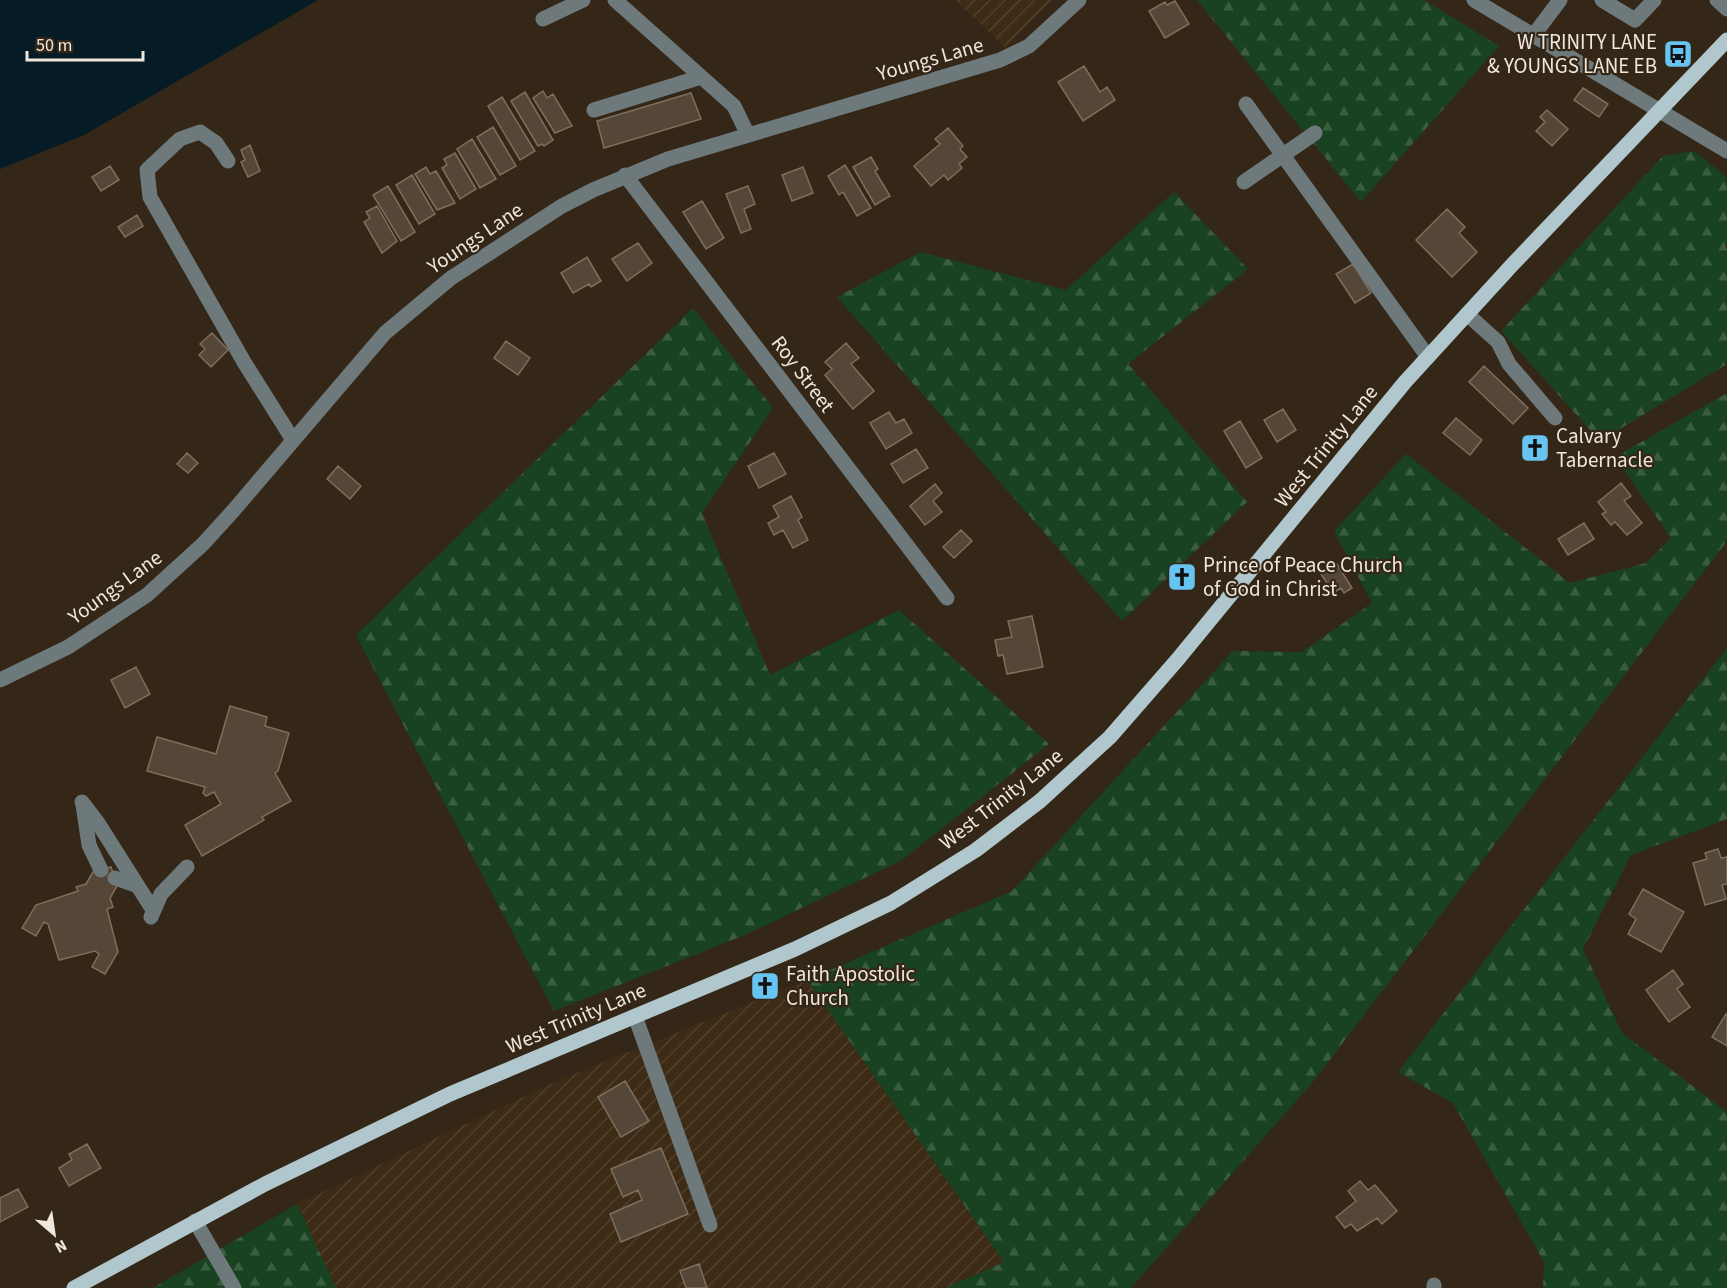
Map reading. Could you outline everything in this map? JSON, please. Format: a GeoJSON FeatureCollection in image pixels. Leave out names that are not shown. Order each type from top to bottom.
{"type":"FeatureCollection","features":[{"type":"Feature","properties":{"kind":"main road","name":"West Trinity Lane"},"geometry":{"type":"LineString","coordinates":[[74,1288],[195,1221],[450,1094],[795,949],[891,903],[975,850],[1041,801],[1110,737],[1178,659],[1428,357],[1727,40]]}},
{"type":"Feature","properties":{"kind":"street"},"geometry":{"type":"LineString","coordinates":[[543,19],[583,0]]}},
{"type":"Feature","properties":{"kind":"street"},"geometry":{"type":"LineString","coordinates":[[615,0],[734,106],[747,135]]}},
{"type":"Feature","properties":{"kind":"street","name":"Youngs Lane"},"geometry":{"type":"LineString","coordinates":[[0,680],[68,647],[147,595],[203,544],[379,340],[413,307],[450,278],[562,206],[625,175],[747,135],[1000,60],[1029,46],[1078,0]]}},
{"type":"Feature","properties":{"kind":"street"},"geometry":{"type":"LineString","coordinates":[[1474,0],[1727,152]]}},
{"type":"Feature","properties":{"kind":"street"},"geometry":{"type":"LineString","coordinates":[[1533,36],[1560,0]]}},
{"type":"Feature","properties":{"kind":"street"},"geometry":{"type":"LineString","coordinates":[[1602,0],[1635,20],[1654,0]]}},
{"type":"Feature","properties":{"kind":"street"},"geometry":{"type":"LineString","coordinates":[[1717,0],[1727,9]]}},
{"type":"Feature","properties":{"kind":"street"},"geometry":{"type":"LineString","coordinates":[[594,110],[701,76]]}},
{"type":"Feature","properties":{"kind":"street"},"geometry":{"type":"LineString","coordinates":[[1246,104],[1428,357]]}},
{"type":"Feature","properties":{"kind":"street"},"geometry":{"type":"LineString","coordinates":[[228,161],[216,143],[200,132],[180,139],[156,158],[147,170],[150,197],[244,362],[293,440]]}},
{"type":"Feature","properties":{"kind":"street"},"geometry":{"type":"LineString","coordinates":[[1244,182],[1315,133]]}},
{"type":"Feature","properties":{"kind":"street","name":"Roy Street"},"geometry":{"type":"LineString","coordinates":[[625,175],[947,598]]}},
{"type":"Feature","properties":{"kind":"street"},"geometry":{"type":"LineString","coordinates":[[1467,314],[1498,342],[1509,364],[1555,418]]}},
{"type":"Feature","properties":{"kind":"street"},"geometry":{"type":"LineString","coordinates":[[138,886],[108,874],[89,845],[82,802],[138,886],[152,915],[161,894],[187,867]]}},
{"type":"Feature","properties":{"kind":"street"},"geometry":{"type":"LineString","coordinates":[[635,1016],[710,1225]]}},
{"type":"Feature","properties":{"kind":"street"},"geometry":{"type":"LineString","coordinates":[[195,1221],[234,1288]]}},
{"type":"Feature","properties":{"kind":"shaded area"},"geometry":{"type":"Polygon","coordinates":[[[955,0],[1052,0],[1006,48],[955,0]]]}},
{"type":"Feature","properties":{"kind":"shaded area"},"geometry":{"type":"Polygon","coordinates":[[[807,980],[1004,1262],[946,1288],[336,1288],[297,1204],[552,1083],[807,980]]]}},
{"type":"Feature","properties":{"kind":"green space"},"geometry":{"type":"Polygon","coordinates":[[[1197,0],[1424,0],[1499,46],[1361,202],[1197,0]]]}},
{"type":"Feature","properties":{"kind":"green space"},"geometry":{"type":"Polygon","coordinates":[[[1694,151],[1727,177],[1727,243],[1725,246],[1727,249],[1727,364],[1600,441],[1501,331],[1663,156],[1694,151]]]}},
{"type":"Feature","properties":{"kind":"green space"},"geometry":{"type":"Polygon","coordinates":[[[1174,192],[1248,269],[1128,364],[1247,502],[1122,621],[837,297],[921,252],[1066,290],[1174,192]]]}},
{"type":"Feature","properties":{"kind":"green space"},"geometry":{"type":"Polygon","coordinates":[[[693,308],[773,408],[702,513],[770,675],[899,610],[1049,744],[902,860],[745,935],[554,1011],[356,635],[693,308]]]}},
{"type":"Feature","properties":{"kind":"green space"},"geometry":{"type":"Polygon","coordinates":[[[1727,393],[1727,541],[1312,1083],[1131,1288],[946,1288],[1004,1262],[807,980],[1012,891],[1233,651],[1302,652],[1372,603],[1334,531],[1406,454],[1570,583],[1646,563],[1671,538],[1615,457],[1727,393]]]}},
{"type":"Feature","properties":{"kind":"green space"},"geometry":{"type":"Polygon","coordinates":[[[1727,648],[1727,819],[1631,855],[1583,949],[1622,1033],[1727,1112],[1727,1288],[1543,1288],[1544,1262],[1453,1103],[1398,1072],[1727,648]]]}},
{"type":"Feature","properties":{"kind":"green space"},"geometry":{"type":"Polygon","coordinates":[[[297,1204],[336,1288],[153,1288],[297,1204]]]}},
{"type":"Feature","properties":{"kind":"water"},"geometry":{"type":"Polygon","coordinates":[[[0,0],[318,0],[84,135],[0,169],[0,0]]]}},
{"type":"Feature","properties":{"kind":"building"},"geometry":{"type":"Polygon","coordinates":[[[1175,1],[1189,24],[1165,38],[1149,11],[1165,2],[1167,5],[1175,1]]]}},
{"type":"Feature","properties":{"kind":"building"},"geometry":{"type":"Polygon","coordinates":[[[1084,66],[1100,92],[1107,87],[1115,100],[1083,121],[1058,82],[1084,66]]]}},
{"type":"Feature","properties":{"kind":"building"},"geometry":{"type":"Polygon","coordinates":[[[1583,88],[1608,104],[1599,117],[1574,100],[1583,88]]]}},
{"type":"Feature","properties":{"kind":"building"},"geometry":{"type":"Polygon","coordinates":[[[543,91],[547,98],[553,94],[572,126],[555,133],[533,98],[543,91]]]}},
{"type":"Feature","properties":{"kind":"building"},"geometry":{"type":"Polygon","coordinates":[[[525,92],[553,140],[544,146],[542,144],[538,146],[511,101],[525,92]]]}},
{"type":"Feature","properties":{"kind":"building"},"geometry":{"type":"Polygon","coordinates":[[[691,93],[701,119],[604,148],[597,121],[691,93]]]}},
{"type":"Feature","properties":{"kind":"building"},"geometry":{"type":"Polygon","coordinates":[[[502,97],[535,151],[520,160],[488,106],[502,97]]]}},
{"type":"Feature","properties":{"kind":"building"},"geometry":{"type":"Polygon","coordinates":[[[1547,110],[1568,129],[1552,146],[1536,131],[1545,122],[1540,117],[1547,110]]]}},
{"type":"Feature","properties":{"kind":"building"},"geometry":{"type":"Polygon","coordinates":[[[493,127],[516,166],[500,175],[477,137],[493,127]]]}},
{"type":"Feature","properties":{"kind":"building"},"geometry":{"type":"Polygon","coordinates":[[[948,128],[963,146],[960,149],[967,157],[959,164],[962,168],[948,180],[944,175],[931,186],[914,166],[940,144],[935,139],[948,128]]]}},
{"type":"Feature","properties":{"kind":"building"},"geometry":{"type":"Polygon","coordinates":[[[472,139],[496,179],[480,188],[457,149],[472,139]]]}},
{"type":"Feature","properties":{"kind":"building"},"geometry":{"type":"Polygon","coordinates":[[[250,145],[260,171],[248,177],[241,162],[245,160],[241,150],[250,145]]]}},
{"type":"Feature","properties":{"kind":"building"},"geometry":{"type":"Polygon","coordinates":[[[455,153],[476,189],[460,199],[442,168],[447,165],[444,159],[455,153]]]}},
{"type":"Feature","properties":{"kind":"building"},"geometry":{"type":"Polygon","coordinates":[[[871,157],[878,169],[875,171],[890,196],[875,205],[853,167],[871,157]]]}},
{"type":"Feature","properties":{"kind":"building"},"geometry":{"type":"Polygon","coordinates":[[[845,165],[871,208],[857,216],[843,192],[839,195],[828,176],[845,165]]]}},
{"type":"Feature","properties":{"kind":"building"},"geometry":{"type":"Polygon","coordinates":[[[110,166],[119,180],[101,191],[92,177],[110,166]]]}},
{"type":"Feature","properties":{"kind":"building"},"geometry":{"type":"Polygon","coordinates":[[[426,167],[430,174],[436,171],[455,203],[437,210],[415,174],[426,167]]]}},
{"type":"Feature","properties":{"kind":"building"},"geometry":{"type":"Polygon","coordinates":[[[803,167],[813,193],[792,201],[782,175],[803,167]]]}},
{"type":"Feature","properties":{"kind":"building"},"geometry":{"type":"Polygon","coordinates":[[[412,175],[435,214],[419,224],[396,185],[412,175]]]}},
{"type":"Feature","properties":{"kind":"building"},"geometry":{"type":"Polygon","coordinates":[[[388,186],[415,232],[401,241],[373,195],[388,186]]]}},
{"type":"Feature","properties":{"kind":"building"},"geometry":{"type":"Polygon","coordinates":[[[748,186],[755,204],[744,209],[751,229],[741,233],[726,194],[748,186]]]}},
{"type":"Feature","properties":{"kind":"building"},"geometry":{"type":"Polygon","coordinates":[[[702,201],[724,238],[706,249],[683,212],[702,201]]]}},
{"type":"Feature","properties":{"kind":"building"},"geometry":{"type":"Polygon","coordinates":[[[377,206],[397,241],[382,253],[364,222],[370,218],[366,212],[377,206]]]}},
{"type":"Feature","properties":{"kind":"building"},"geometry":{"type":"Polygon","coordinates":[[[1447,209],[1465,227],[1459,233],[1477,252],[1452,277],[1416,240],[1447,209]]]}},
{"type":"Feature","properties":{"kind":"building"},"geometry":{"type":"Polygon","coordinates":[[[137,215],[143,226],[125,237],[118,227],[137,215]]]}},
{"type":"Feature","properties":{"kind":"building"},"geometry":{"type":"Polygon","coordinates":[[[638,243],[652,263],[627,281],[612,259],[638,243]]]}},
{"type":"Feature","properties":{"kind":"building"},"geometry":{"type":"Polygon","coordinates":[[[587,257],[601,281],[591,287],[589,284],[573,293],[561,273],[587,257]]]}},
{"type":"Feature","properties":{"kind":"building"},"geometry":{"type":"Polygon","coordinates":[[[1353,264],[1371,293],[1355,303],[1336,274],[1353,264]]]}},
{"type":"Feature","properties":{"kind":"building"},"geometry":{"type":"Polygon","coordinates":[[[212,333],[228,350],[211,367],[199,355],[205,349],[200,344],[212,333]]]}},
{"type":"Feature","properties":{"kind":"building"},"geometry":{"type":"Polygon","coordinates":[[[506,341],[530,358],[518,375],[494,358],[506,341]]]}},
{"type":"Feature","properties":{"kind":"building"},"geometry":{"type":"Polygon","coordinates":[[[846,343],[859,358],[851,364],[874,391],[853,409],[825,375],[832,369],[825,362],[846,343]]]}},
{"type":"Feature","properties":{"kind":"building"},"geometry":{"type":"Polygon","coordinates":[[[1484,366],[1528,408],[1513,424],[1469,382],[1484,366]]]}},
{"type":"Feature","properties":{"kind":"building"},"geometry":{"type":"Polygon","coordinates":[[[1283,409],[1296,430],[1277,442],[1264,420],[1283,409]]]}},
{"type":"Feature","properties":{"kind":"building"},"geometry":{"type":"Polygon","coordinates":[[[889,412],[896,423],[904,419],[912,433],[886,449],[870,423],[889,412]]]}},
{"type":"Feature","properties":{"kind":"building"},"geometry":{"type":"Polygon","coordinates":[[[1456,418],[1482,440],[1470,455],[1443,433],[1456,418]]]}},
{"type":"Feature","properties":{"kind":"building"},"geometry":{"type":"Polygon","coordinates":[[[1240,421],[1262,458],[1246,468],[1224,431],[1240,421]]]}},
{"type":"Feature","properties":{"kind":"building"},"geometry":{"type":"Polygon","coordinates":[[[916,449],[928,468],[903,483],[891,464],[916,449]]]}},
{"type":"Feature","properties":{"kind":"building"},"geometry":{"type":"Polygon","coordinates":[[[187,453],[198,463],[188,473],[177,464],[187,453]]]}},
{"type":"Feature","properties":{"kind":"building"},"geometry":{"type":"Polygon","coordinates":[[[774,453],[786,474],[759,488],[748,466],[774,453]]]}},
{"type":"Feature","properties":{"kind":"building"},"geometry":{"type":"Polygon","coordinates":[[[338,466],[361,486],[350,499],[327,479],[338,466]]]}},
{"type":"Feature","properties":{"kind":"building"},"geometry":{"type":"Polygon","coordinates":[[[1621,483],[1631,496],[1624,501],[1642,523],[1627,535],[1615,522],[1611,525],[1602,514],[1606,512],[1598,502],[1621,483]]]}},
{"type":"Feature","properties":{"kind":"building"},"geometry":{"type":"Polygon","coordinates":[[[935,484],[942,493],[933,501],[942,512],[925,525],[910,506],[935,484]]]}},
{"type":"Feature","properties":{"kind":"building"},"geometry":{"type":"Polygon","coordinates":[[[791,496],[802,517],[798,520],[808,540],[793,548],[783,530],[774,535],[768,523],[779,517],[773,506],[791,496]]]}},
{"type":"Feature","properties":{"kind":"building"},"geometry":{"type":"Polygon","coordinates":[[[1584,523],[1594,539],[1568,555],[1558,539],[1584,523]]]}},
{"type":"Feature","properties":{"kind":"building"},"geometry":{"type":"Polygon","coordinates":[[[961,530],[972,541],[954,558],[943,547],[961,530]]]}},
{"type":"Feature","properties":{"kind":"building"},"geometry":{"type":"Polygon","coordinates":[[[1337,564],[1352,588],[1344,593],[1341,588],[1333,593],[1321,574],[1337,564]]]}},
{"type":"Feature","properties":{"kind":"building"},"geometry":{"type":"Polygon","coordinates":[[[1032,616],[1043,667],[1007,674],[1003,655],[998,656],[995,640],[1012,637],[1008,621],[1032,616]]]}},
{"type":"Feature","properties":{"kind":"building"},"geometry":{"type":"Polygon","coordinates":[[[136,667],[150,694],[125,708],[111,680],[136,667]]]}},
{"type":"Feature","properties":{"kind":"building"},"geometry":{"type":"Polygon","coordinates":[[[230,706],[267,717],[265,726],[289,733],[278,771],[275,773],[291,801],[262,817],[264,820],[202,856],[185,825],[221,804],[214,792],[206,796],[203,793],[205,787],[147,771],[157,737],[216,754],[230,706]]]}},
{"type":"Feature","properties":{"kind":"building"},"geometry":{"type":"Polygon","coordinates":[[[1718,849],[1721,858],[1727,857],[1727,884],[1722,885],[1726,899],[1705,905],[1693,863],[1707,859],[1705,853],[1718,849]]]}},
{"type":"Feature","properties":{"kind":"building"},"geometry":{"type":"Polygon","coordinates":[[[111,867],[117,886],[110,898],[113,907],[107,909],[118,952],[105,974],[92,967],[99,954],[95,951],[59,960],[48,924],[44,922],[36,936],[22,928],[36,905],[78,891],[76,887],[86,884],[93,872],[111,867]]]}},
{"type":"Feature","properties":{"kind":"building"},"geometry":{"type":"Polygon","coordinates":[[[1643,889],[1684,912],[1661,952],[1628,934],[1636,919],[1629,914],[1643,889]]]}},
{"type":"Feature","properties":{"kind":"building"},"geometry":{"type":"Polygon","coordinates":[[[1673,970],[1683,984],[1677,989],[1690,1007],[1669,1022],[1646,990],[1673,970]]]}},
{"type":"Feature","properties":{"kind":"building"},"geometry":{"type":"Polygon","coordinates":[[[1727,1014],[1727,1046],[1712,1037],[1727,1014]]]}},
{"type":"Feature","properties":{"kind":"building"},"geometry":{"type":"Polygon","coordinates":[[[625,1081],[649,1121],[621,1137],[598,1097],[625,1081]]]}},
{"type":"Feature","properties":{"kind":"building"},"geometry":{"type":"Polygon","coordinates":[[[87,1144],[101,1168],[69,1186],[59,1168],[72,1160],[69,1154],[87,1144]]]}},
{"type":"Feature","properties":{"kind":"building"},"geometry":{"type":"Polygon","coordinates":[[[661,1148],[688,1214],[621,1242],[610,1214],[642,1200],[638,1190],[623,1197],[611,1169],[661,1148]]]}},
{"type":"Feature","properties":{"kind":"building"},"geometry":{"type":"Polygon","coordinates":[[[1360,1181],[1368,1190],[1375,1185],[1397,1211],[1382,1224],[1377,1218],[1357,1231],[1351,1224],[1345,1228],[1336,1217],[1356,1201],[1348,1191],[1360,1181]]]}},
{"type":"Feature","properties":{"kind":"building"},"geometry":{"type":"Polygon","coordinates":[[[18,1189],[28,1207],[0,1222],[0,1198],[18,1189]]]}},
{"type":"Feature","properties":{"kind":"building"},"geometry":{"type":"Polygon","coordinates":[[[699,1264],[707,1288],[686,1288],[680,1271],[699,1264]]]}},
{"type":"Feature","properties":{"kind":"place","name":"W TRINITY LANE & YOUNGS LANE EB"},"geometry":{"type":"Point","coordinates":[1678,54]}},
{"type":"Feature","properties":{"kind":"place","name":"Calvary Tabernacle"},"geometry":{"type":"Point","coordinates":[1535,448]}},
{"type":"Feature","properties":{"kind":"place","name":"Prince of Peace Church of God in Christ"},"geometry":{"type":"Point","coordinates":[1182,577]}},
{"type":"Feature","properties":{"kind":"place","name":"Faith Apostolic Church"},"geometry":{"type":"Point","coordinates":[765,986]}}]}
